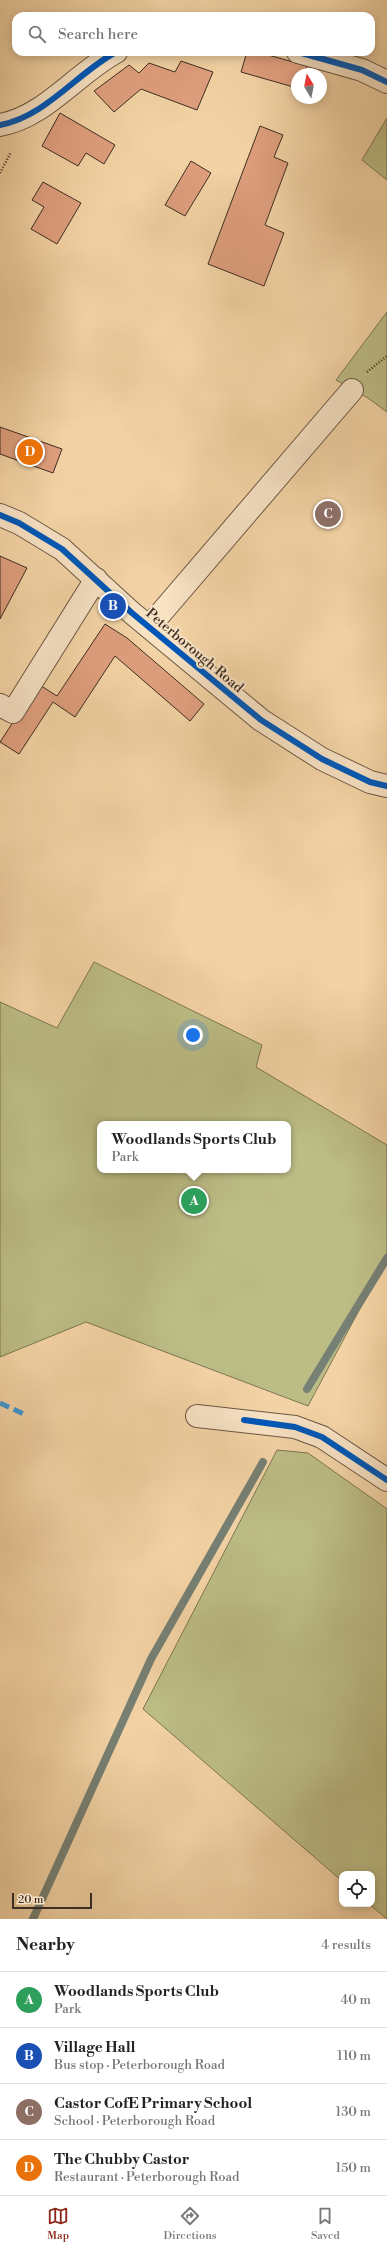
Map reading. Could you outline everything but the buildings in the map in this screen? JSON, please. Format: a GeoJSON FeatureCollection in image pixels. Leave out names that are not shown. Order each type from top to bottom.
{"type":"FeatureCollection","features":[{"type":"Feature","properties":{"kind":"street"},"geometry":{"type":"LineString","coordinates":[[0,126],[40,108],[109,56]]}},
{"type":"Feature","properties":{"kind":"street"},"geometry":{"type":"LineString","coordinates":[[312,56],[362,70],[387,82]]}},
{"type":"Feature","properties":{"kind":"street"},"geometry":{"type":"LineString","coordinates":[[149,627],[352,390]]}},
{"type":"Feature","properties":{"kind":"street","name":"Peterborough Road"},"geometry":{"type":"LineString","coordinates":[[0,515],[19,523],[62,549],[149,627],[261,720],[322,759],[370,782],[387,786]]}},
{"type":"Feature","properties":{"kind":"street"},"geometry":{"type":"LineString","coordinates":[[0,705],[13,712],[96,579]]}},
{"type":"Feature","properties":{"kind":"street"},"geometry":{"type":"LineString","coordinates":[[197,1416],[244,1420],[295,1427],[322,1436],[387,1480]]}},
{"type":"Feature","properties":{"kind":"path"},"geometry":{"type":"LineString","coordinates":[[0,173],[11,152]]}},
{"type":"Feature","properties":{"kind":"green space"},"geometry":{"type":"Polygon","coordinates":[[[387,118],[387,180],[362,160],[387,118]]]}},
{"type":"Feature","properties":{"kind":"green space"},"geometry":{"type":"Polygon","coordinates":[[[387,312],[387,412],[368,398],[336,380],[387,312]]]}},
{"type":"Feature","properties":{"kind":"green space"},"geometry":{"type":"Polygon","coordinates":[[[94,962],[262,1045],[256,1067],[387,1145],[387,1258],[308,1406],[86,1322],[0,1357],[0,1002],[57,1028],[94,962]]]}},
{"type":"Feature","properties":{"kind":"green space"},"geometry":{"type":"Polygon","coordinates":[[[277,1450],[308,1453],[387,1509],[387,1919],[373,1907],[375,1907],[375,1871],[339,1871],[339,1878],[143,1709],[277,1450]]]}},
{"type":"Feature","properties":{"kind":"waterway"},"geometry":{"type":"LineString","coordinates":[[307,1389],[387,1258]]}},
{"type":"Feature","properties":{"kind":"waterway"},"geometry":{"type":"LineString","coordinates":[[33,1919],[151,1659],[263,1462]]}},
{"type":"Feature","properties":{"kind":"marked path"},"geometry":{"type":"LineString","coordinates":[[0,1403],[24,1414]]}},
{"type":"Feature","properties":{"kind":"cycle path"},"geometry":{"type":"LineString","coordinates":[[0,125],[32,113],[110,56]]}},
{"type":"Feature","properties":{"kind":"cycle path"},"geometry":{"type":"LineString","coordinates":[[312,56],[362,70],[387,82]]}},
{"type":"Feature","properties":{"kind":"cycle path"},"geometry":{"type":"LineString","coordinates":[[0,515],[19,523],[62,549],[132,613],[261,720],[322,759],[370,782],[387,786]]}},
{"type":"Feature","properties":{"kind":"cycle path"},"geometry":{"type":"LineString","coordinates":[[244,1420],[295,1427],[322,1437],[387,1480]]}},
{"type":"Feature","properties":{"kind":"place","name":"The Chubby Castor"},"geometry":{"type":"Point","coordinates":[30,452]}},
{"type":"Feature","properties":{"kind":"place","name":"Castor CofE Primary School"},"geometry":{"type":"Point","coordinates":[328,514]}},
{"type":"Feature","properties":{"kind":"place","name":"Village Hall"},"geometry":{"type":"Point","coordinates":[113,606]}},
{"type":"Feature","properties":{"kind":"place","name":"Woodlands Sports Club"},"geometry":{"type":"Point","coordinates":[194,1201]}}]}
